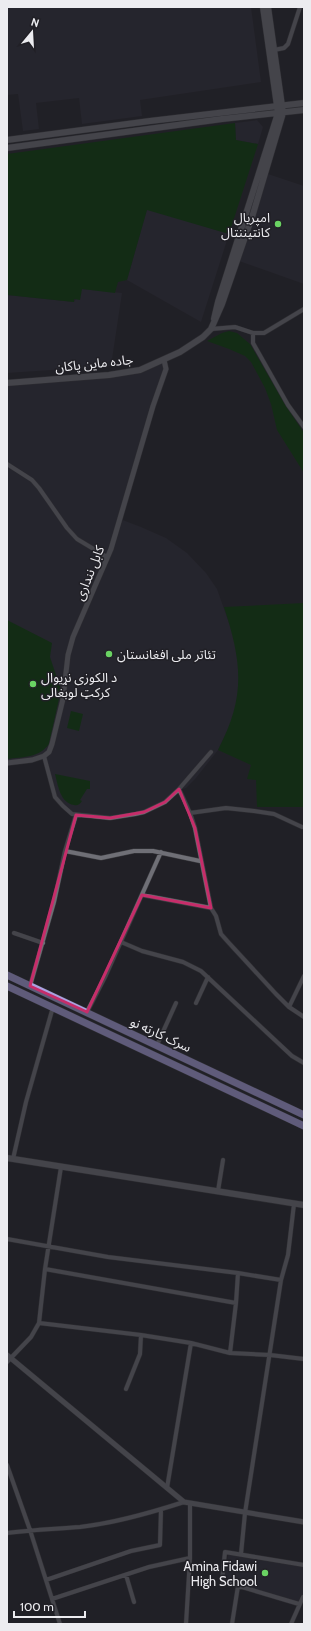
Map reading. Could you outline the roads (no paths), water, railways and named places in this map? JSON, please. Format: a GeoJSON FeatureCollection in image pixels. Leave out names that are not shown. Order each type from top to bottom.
{"type":"FeatureCollection","features":[{"type":"Feature","properties":{"kind":"highway","name":"سرک کارته نو"},"geometry":{"type":"LineString","coordinates":[[7,975],[304,1114]]}},
{"type":"Feature","properties":{"kind":"highway","name":"سرک کارته نو"},"geometry":{"type":"LineString","coordinates":[[7,986],[304,1126]]}},
{"type":"Feature","properties":{"kind":"main road"},"geometry":{"type":"LineString","coordinates":[[263,7],[280,110]]}},
{"type":"Feature","properties":{"kind":"main road"},"geometry":{"type":"LineString","coordinates":[[211,329],[222,304],[248,229],[280,110],[268,7]]}},
{"type":"Feature","properties":{"kind":"main road"},"geometry":{"type":"LineString","coordinates":[[7,148],[280,110],[304,103]]}},
{"type":"Feature","properties":{"kind":"main road"},"geometry":{"type":"LineString","coordinates":[[7,140],[150,120],[280,110],[304,110]]}},
{"type":"Feature","properties":{"kind":"main road","name":"جاده ماین پاکان"},"geometry":{"type":"LineString","coordinates":[[7,383],[109,375],[140,370],[180,352],[203,337],[211,329]]}},
{"type":"Feature","properties":{"kind":"main road"},"geometry":{"type":"LineString","coordinates":[[10,1159],[304,1205]]}},
{"type":"Feature","properties":{"kind":"street"},"geometry":{"type":"LineString","coordinates":[[274,50],[284,48],[288,44],[300,7]]}},
{"type":"Feature","properties":{"kind":"street"},"geometry":{"type":"LineString","coordinates":[[211,329],[234,328],[253,333],[264,333],[290,316],[304,309]]}},
{"type":"Feature","properties":{"kind":"street"},"geometry":{"type":"LineString","coordinates":[[253,333],[254,343],[288,405],[304,427]]}},
{"type":"Feature","properties":{"kind":"street","name":"کابل ننداری"},"geometry":{"type":"LineString","coordinates":[[44,756],[52,744],[63,699],[68,655],[73,637],[111,549],[153,406],[166,369],[164,360]]}},
{"type":"Feature","properties":{"kind":"street"},"geometry":{"type":"LineString","coordinates":[[7,464],[32,480],[67,528],[77,539],[107,556]]}},
{"type":"Feature","properties":{"kind":"street"},"geometry":{"type":"LineString","coordinates":[[7,764],[32,760],[44,756],[55,797],[63,806],[72,814],[110,818],[139,813],[165,802],[179,789],[211,752]]}},
{"type":"Feature","properties":{"kind":"street"},"geometry":{"type":"LineString","coordinates":[[179,789],[190,812],[211,908],[216,916],[221,934],[289,1007],[304,1017]]}},
{"type":"Feature","properties":{"kind":"street"},"geometry":{"type":"LineString","coordinates":[[190,812],[226,808],[260,812],[274,814],[302,827]]}},
{"type":"Feature","properties":{"kind":"street"},"geometry":{"type":"LineString","coordinates":[[30,986],[43,943],[65,852],[76,814]]}},
{"type":"Feature","properties":{"kind":"street"},"geometry":{"type":"LineString","coordinates":[[65,852],[101,858],[134,851],[160,852],[200,861]]}},
{"type":"Feature","properties":{"kind":"street"},"geometry":{"type":"LineString","coordinates":[[87,1012],[142,895],[160,852]]}},
{"type":"Feature","properties":{"kind":"street"},"geometry":{"type":"LineString","coordinates":[[142,895],[211,908]]}},
{"type":"Feature","properties":{"kind":"street"},"geometry":{"type":"LineString","coordinates":[[14,933],[43,943]]}},
{"type":"Feature","properties":{"kind":"street"},"geometry":{"type":"LineString","coordinates":[[120,942],[142,951],[183,962],[201,971],[292,1056],[304,1063]]}},
{"type":"Feature","properties":{"kind":"street"},"geometry":{"type":"LineString","coordinates":[[289,1007],[304,976]]}},
{"type":"Feature","properties":{"kind":"street"},"geometry":{"type":"LineString","coordinates":[[196,1003],[208,977]]}},
{"type":"Feature","properties":{"kind":"street"},"geometry":{"type":"LineString","coordinates":[[157,1046],[176,1004]]}},
{"type":"Feature","properties":{"kind":"street"},"geometry":{"type":"LineString","coordinates":[[10,1159],[53,1007]]}},
{"type":"Feature","properties":{"kind":"street"},"geometry":{"type":"LineString","coordinates":[[218,1191],[223,1160]]}},
{"type":"Feature","properties":{"kind":"street"},"geometry":{"type":"LineString","coordinates":[[61,1166],[45,1269],[39,1323],[31,1337],[8,1358],[184,1502],[304,1522]]}},
{"type":"Feature","properties":{"kind":"street"},"geometry":{"type":"LineString","coordinates":[[241,1554],[245,1513],[282,1280],[288,1255],[294,1204]]}},
{"type":"Feature","properties":{"kind":"street"},"geometry":{"type":"LineString","coordinates":[[7,1239],[108,1257],[238,1272],[282,1280]]}},
{"type":"Feature","properties":{"kind":"street"},"geometry":{"type":"LineString","coordinates":[[45,1269],[236,1303]]}},
{"type":"Feature","properties":{"kind":"street"},"geometry":{"type":"LineString","coordinates":[[230,1353],[238,1272]]}},
{"type":"Feature","properties":{"kind":"street"},"geometry":{"type":"LineString","coordinates":[[39,1323],[140,1335],[191,1343],[230,1353],[270,1354],[304,1358]]}},
{"type":"Feature","properties":{"kind":"street"},"geometry":{"type":"LineString","coordinates":[[126,1389],[140,1354],[140,1335]]}},
{"type":"Feature","properties":{"kind":"street"},"geometry":{"type":"LineString","coordinates":[[168,1488],[191,1343]]}},
{"type":"Feature","properties":{"kind":"street"},"geometry":{"type":"LineString","coordinates":[[7,1465],[30,1530],[60,1624]]}},
{"type":"Feature","properties":{"kind":"street"},"geometry":{"type":"LineString","coordinates":[[7,1533],[80,1527],[119,1521],[184,1502]]}},
{"type":"Feature","properties":{"kind":"street"},"geometry":{"type":"LineString","coordinates":[[186,1624],[190,1558],[190,1504]]}},
{"type":"Feature","properties":{"kind":"street"},"geometry":{"type":"LineString","coordinates":[[46,1580],[131,1551],[160,1545],[160,1509]]}},
{"type":"Feature","properties":{"kind":"street"},"geometry":{"type":"LineString","coordinates":[[300,1604],[222,1581],[225,1552],[304,1565]]}},
{"type":"Feature","properties":{"kind":"street"},"geometry":{"type":"LineString","coordinates":[[52,1599],[149,1567],[190,1558]]}},
{"type":"Feature","properties":{"kind":"street"},"geometry":{"type":"LineString","coordinates":[[126,1575],[134,1602]]}},
{"type":"Feature","properties":{"kind":"street"},"geometry":{"type":"LineString","coordinates":[[232,1624],[238,1586]]}},
{"type":"Feature","properties":{"kind":"street"},"geometry":{"type":"LineString","coordinates":[[291,1624],[302,1596],[304,1597]]}},
{"type":"Feature","properties":{"kind":"place","name":"امپریال کانتیننتال"},"geometry":{"type":"Point","coordinates":[278,224]}},
{"type":"Feature","properties":{"kind":"place","name":"تئاتر ملی افغانستان"},"geometry":{"type":"Point","coordinates":[109,654]}},
{"type":"Feature","properties":{"kind":"place","name":"د الکوزی نړیوال کرکټ لوبغالی"},"geometry":{"type":"Point","coordinates":[33,684]}},
{"type":"Feature","properties":{"kind":"place","name":"Amina Fidawi High School"},"geometry":{"type":"Point","coordinates":[265,1573]}}]}
